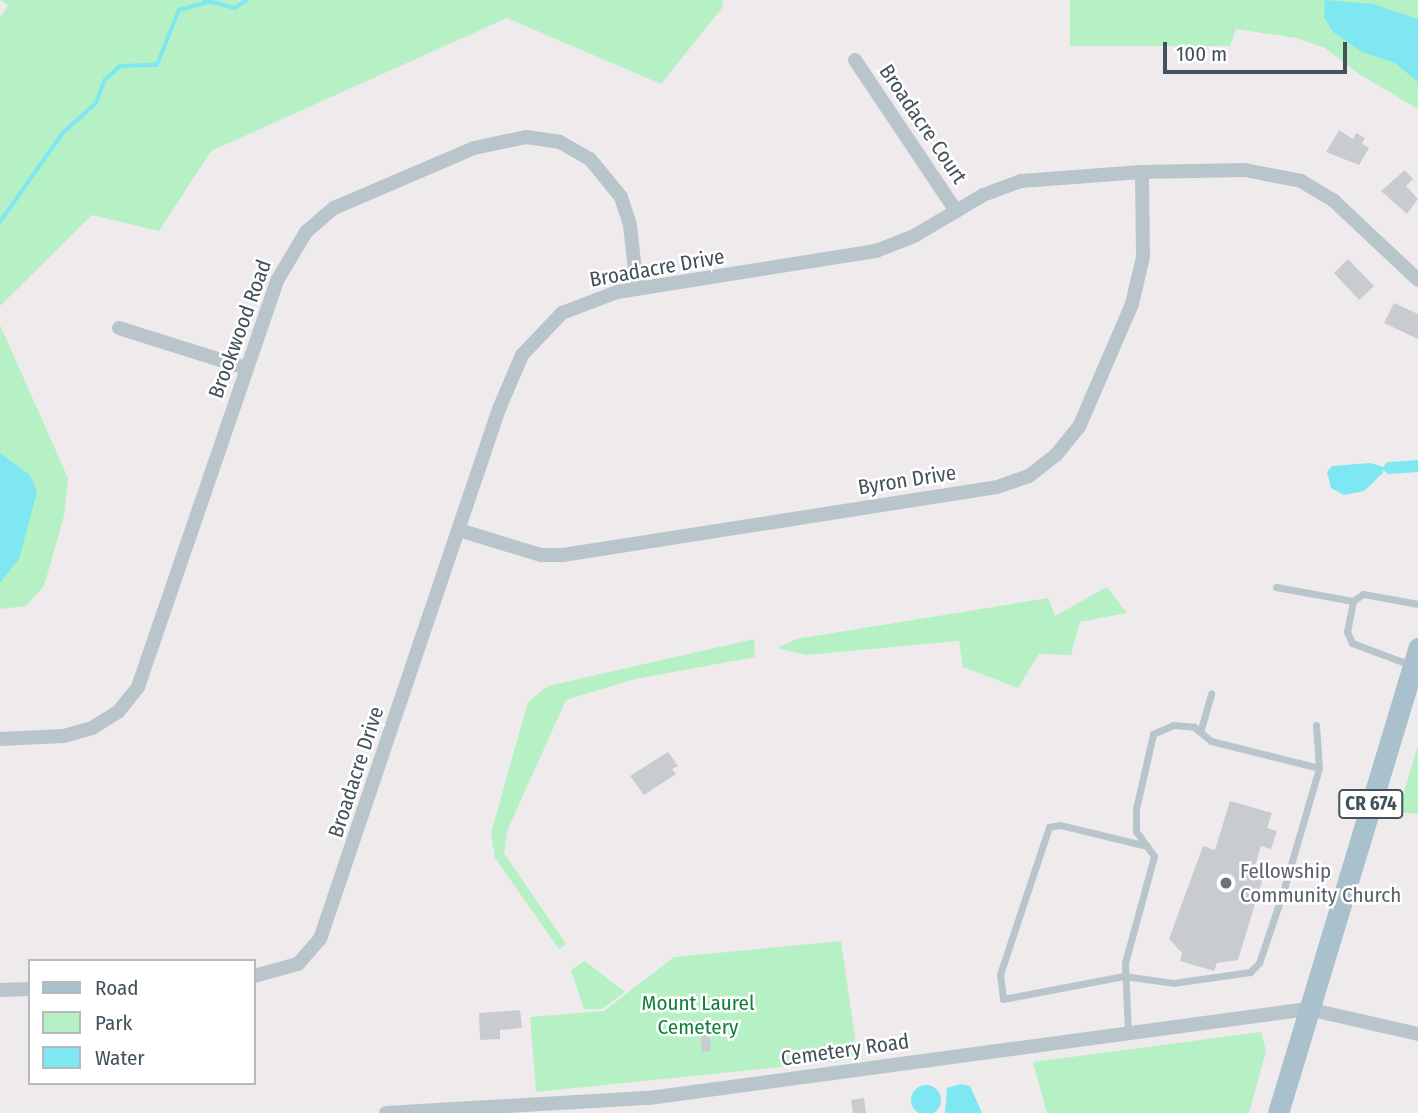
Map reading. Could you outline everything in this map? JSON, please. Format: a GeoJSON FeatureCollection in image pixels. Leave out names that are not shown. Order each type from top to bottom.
{"type":"FeatureCollection","features":[{"type":"Feature","properties":{"kind":"main road","name":"CR 674"},"geometry":{"type":"LineString","coordinates":[[1278,1113],[1416,657]]}},
{"type":"Feature","properties":{"kind":"street","name":"Broadacre Court"},"geometry":{"type":"LineString","coordinates":[[856,60],[956,211]]}},
{"type":"Feature","properties":{"kind":"street","name":"Brookwood Road"},"geometry":{"type":"LineString","coordinates":[[0,739],[85,731],[118,712],[134,694],[158,637],[246,368],[285,262],[319,219],[351,199],[438,161],[509,139],[560,142],[602,170],[626,211],[637,289]]}},
{"type":"Feature","properties":{"kind":"street","name":"Broadacre Drive"},"geometry":{"type":"LineString","coordinates":[[256,975],[298,964],[320,939],[506,391],[534,339],[580,303],[637,289],[876,251],[914,236],[956,211],[1021,181],[1142,172],[1245,170],[1293,177],[1334,201],[1418,280]]}},
{"type":"Feature","properties":{"kind":"street","name":"Byron Drive"},"geometry":{"type":"LineString","coordinates":[[459,530],[541,555],[563,555],[998,487],[1029,476],[1056,455],[1079,427],[1132,304],[1143,257],[1142,172]]}},
{"type":"Feature","properties":{"kind":"street"},"geometry":{"type":"LineString","coordinates":[[119,328],[246,368]]}},
{"type":"Feature","properties":{"kind":"street"},"geometry":{"type":"LineString","coordinates":[[0,990],[28,989]]}},
{"type":"Feature","properties":{"kind":"street"},"geometry":{"type":"LineString","coordinates":[[1308,1009],[1418,1034]]}},
{"type":"Feature","properties":{"kind":"street","name":"Cemetery Road"},"geometry":{"type":"LineString","coordinates":[[386,1113],[538,1109],[649,1098],[1308,1009]]}},
{"type":"Feature","properties":{"kind":"lane"},"geometry":{"type":"LineString","coordinates":[[1276,587],[1353,601]]}},
{"type":"Feature","properties":{"kind":"lane"},"geometry":{"type":"LineString","coordinates":[[1416,657],[1352,643],[1347,632],[1353,601],[1363,594],[1418,604]]}},
{"type":"Feature","properties":{"kind":"lane"},"geometry":{"type":"LineString","coordinates":[[1201,729],[1211,693]]}},
{"type":"Feature","properties":{"kind":"lane"},"geometry":{"type":"LineString","coordinates":[[1128,1033],[1124,976],[1154,856],[1136,831],[1149,741],[1162,728],[1173,725],[1201,729],[1211,741],[1319,768]]}},
{"type":"Feature","properties":{"kind":"lane"},"geometry":{"type":"LineString","coordinates":[[1147,846],[1060,825],[1049,827],[1000,974],[1003,999],[1124,976],[1173,983],[1241,977],[1259,963],[1319,768],[1316,725]]}},
{"type":"Feature","properties":{"kind":"green space"},"geometry":{"type":"Polygon","coordinates":[[[0,0],[723,0],[722,8],[661,84],[507,18],[211,151],[159,231],[92,215],[0,306],[0,18],[8,5],[0,0]]]}},
{"type":"Feature","properties":{"kind":"green space"},"geometry":{"type":"Polygon","coordinates":[[[1070,0],[1418,0],[1418,109],[1359,74],[1325,48],[1296,38],[1236,29],[1230,46],[1070,46],[1070,0]]]}},
{"type":"Feature","properties":{"kind":"green space"},"geometry":{"type":"Polygon","coordinates":[[[0,325],[68,478],[64,516],[44,586],[26,606],[0,609],[0,325]]]}},
{"type":"Feature","properties":{"kind":"green space"},"geometry":{"type":"Polygon","coordinates":[[[1107,587],[1127,613],[1080,622],[1071,655],[1039,654],[1018,688],[963,667],[959,641],[806,655],[777,648],[796,639],[1048,598],[1055,616],[1107,587]]]}},
{"type":"Feature","properties":{"kind":"green space"},"geometry":{"type":"Polygon","coordinates":[[[754,639],[755,657],[635,679],[566,700],[507,831],[504,853],[566,944],[559,949],[495,858],[491,833],[528,702],[548,686],[754,639]]]}},
{"type":"Feature","properties":{"kind":"green space"},"geometry":{"type":"Polygon","coordinates":[[[1418,745],[1418,814],[1398,812],[1418,745]]]}},
{"type":"Feature","properties":{"kind":"green space","name":"Mount Laurel Cemetery"},"geometry":{"type":"Polygon","coordinates":[[[841,941],[858,1059],[536,1092],[530,1017],[604,1011],[674,957],[841,941]]]}},
{"type":"Feature","properties":{"kind":"green space"},"geometry":{"type":"Polygon","coordinates":[[[585,961],[625,992],[602,1009],[584,1009],[571,970],[585,961]]]}},
{"type":"Feature","properties":{"kind":"green space"},"geometry":{"type":"Polygon","coordinates":[[[1261,1032],[1266,1051],[1249,1113],[1047,1113],[1033,1062],[1261,1032]]]}},
{"type":"Feature","properties":{"kind":"water"},"geometry":{"type":"Polygon","coordinates":[[[1325,0],[1373,4],[1418,19],[1418,82],[1395,63],[1362,52],[1333,32],[1324,17],[1325,0]]]}},
{"type":"Feature","properties":{"kind":"water"},"geometry":{"type":"Polygon","coordinates":[[[0,453],[30,475],[37,492],[19,559],[0,583],[0,453]]]}},
{"type":"Feature","properties":{"kind":"water"},"geometry":{"type":"Polygon","coordinates":[[[1370,463],[1381,466],[1383,473],[1364,491],[1344,495],[1331,488],[1327,472],[1332,466],[1370,463]]]}},
{"type":"Feature","properties":{"kind":"water"},"geometry":{"type":"Polygon","coordinates":[[[961,1084],[970,1086],[982,1113],[945,1113],[947,1088],[961,1084]]]}},
{"type":"Feature","properties":{"kind":"water"},"geometry":{"type":"Polygon","coordinates":[[[920,1086],[932,1086],[940,1094],[940,1106],[932,1114],[920,1114],[912,1106],[912,1094],[920,1086]]]}},
{"type":"Feature","properties":{"kind":"building"},"geometry":{"type":"Polygon","coordinates":[[[1339,130],[1353,139],[1356,133],[1365,138],[1362,144],[1369,148],[1359,165],[1326,152],[1339,130]]]}},
{"type":"Feature","properties":{"kind":"building"},"geometry":{"type":"Polygon","coordinates":[[[1405,170],[1413,179],[1406,186],[1418,199],[1407,214],[1381,191],[1405,170]]]}},
{"type":"Feature","properties":{"kind":"building"},"geometry":{"type":"Polygon","coordinates":[[[1348,259],[1374,286],[1359,300],[1334,273],[1348,259]]]}},
{"type":"Feature","properties":{"kind":"building"},"geometry":{"type":"Polygon","coordinates":[[[1394,303],[1418,314],[1418,339],[1384,323],[1394,303]]]}},
{"type":"Feature","properties":{"kind":"building"},"geometry":{"type":"Polygon","coordinates":[[[668,752],[678,766],[672,769],[676,774],[644,795],[630,776],[668,752]]]}},
{"type":"Feature","properties":{"kind":"building","name":"Fellowship Community Church"},"geometry":{"type":"Polygon","coordinates":[[[1230,801],[1272,813],[1267,828],[1277,831],[1271,849],[1261,846],[1253,872],[1264,875],[1238,960],[1217,963],[1214,971],[1180,961],[1182,953],[1169,939],[1203,846],[1215,850],[1230,801]]]}},
{"type":"Feature","properties":{"kind":"building"},"geometry":{"type":"Polygon","coordinates":[[[520,1010],[522,1028],[500,1030],[500,1039],[480,1040],[479,1013],[520,1010]]]}},
{"type":"Feature","properties":{"kind":"building"},"geometry":{"type":"Polygon","coordinates":[[[708,1019],[711,1051],[702,1052],[699,1020],[708,1019]]]}},
{"type":"Feature","properties":{"kind":"building"},"geometry":{"type":"Polygon","coordinates":[[[864,1098],[866,1113],[853,1113],[851,1100],[864,1098]]]}},
{"type":"Feature","properties":{"kind":"waterway"},"geometry":{"type":"LineString","coordinates":[[205,0],[235,8],[247,0]]}},
{"type":"Feature","properties":{"kind":"waterway"},"geometry":{"type":"LineString","coordinates":[[0,222],[62,134],[96,103],[105,80],[120,66],[157,65],[179,10],[208,2]]}},
{"type":"Feature","properties":{"kind":"waterway"},"geometry":{"type":"LineString","coordinates":[[1390,468],[1418,466]]}},
{"type":"Feature","properties":{"kind":"waterway"},"geometry":{"type":"LineString","coordinates":[[1379,469],[1390,468]]}},
{"type":"Feature","properties":{"kind":"place","name":"Fellowship Community Church"},"geometry":{"type":"Point","coordinates":[1226,883]}}]}
